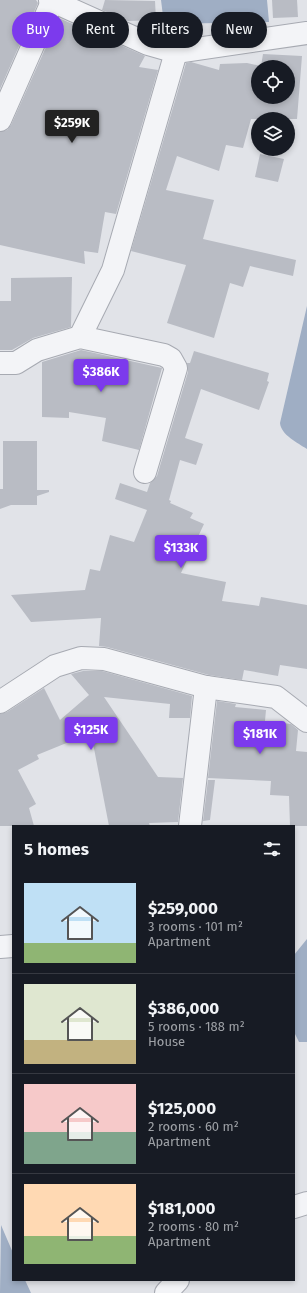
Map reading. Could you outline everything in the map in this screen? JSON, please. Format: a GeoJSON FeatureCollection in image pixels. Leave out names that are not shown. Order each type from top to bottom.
{"type":"FeatureCollection","features":[{"type":"Feature","properties":{"kind":"street"},"geometry":{"type":"LineString","coordinates":[[0,120],[51,1],[148,44],[176,52],[307,33]]}},
{"type":"Feature","properties":{"kind":"street"},"geometry":{"type":"LineString","coordinates":[[80,337],[113,270],[176,52]]}},
{"type":"Feature","properties":{"kind":"street"},"geometry":{"type":"LineString","coordinates":[[0,363],[16,363],[36,350],[80,337],[164,355],[171,359],[176,368],[145,472]]}},
{"type":"Feature","properties":{"kind":"street"},"geometry":{"type":"LineString","coordinates":[[0,702],[55,666],[81,658],[104,659],[206,686],[276,697],[307,720]]}},
{"type":"Feature","properties":{"kind":"street"},"geometry":{"type":"LineString","coordinates":[[190,825],[206,686]]}},
{"type":"Feature","properties":{"kind":"street"},"geometry":{"type":"LineString","coordinates":[[0,947],[12,946]]}},
{"type":"Feature","properties":{"kind":"street"},"geometry":{"type":"LineString","coordinates":[[295,1207],[307,1203]]}},
{"type":"Feature","properties":{"kind":"street"},"geometry":{"type":"LineString","coordinates":[[166,1293],[177,1281]]}},
{"type":"Feature","properties":{"kind":"water"},"geometry":{"type":"Polygon","coordinates":[[[161,0],[267,0],[269,22],[267,22],[267,12],[211,12],[211,23],[203,23],[203,12],[162,12],[161,0]]]}},
{"type":"Feature","properties":{"kind":"water"},"geometry":{"type":"Polygon","coordinates":[[[307,306],[307,449],[287,435],[283,431],[280,423],[307,306]]]}},
{"type":"Feature","properties":{"kind":"water"},"geometry":{"type":"Polygon","coordinates":[[[307,939],[307,1042],[299,1042],[295,1034],[295,954],[307,939]]]}},
{"type":"Feature","properties":{"kind":"water"},"geometry":{"type":"Polygon","coordinates":[[[1,1225],[12,1251],[12,1281],[25,1281],[31,1293],[0,1293],[1,1225]]]}},
{"type":"Feature","properties":{"kind":"building"},"geometry":{"type":"Polygon","coordinates":[[[0,0],[36,0],[38,3],[34,12],[12,12],[12,48],[18,48],[0,89],[0,0]]]}},
{"type":"Feature","properties":{"kind":"building"},"geometry":{"type":"Polygon","coordinates":[[[105,0],[155,1],[156,12],[137,12],[137,21],[129,21],[129,12],[107,12],[102,10],[105,0]]]}},
{"type":"Feature","properties":{"kind":"building"},"geometry":{"type":"Polygon","coordinates":[[[272,0],[297,0],[298,17],[273,18],[272,0]]]}},
{"type":"Feature","properties":{"kind":"building"},"geometry":{"type":"Polygon","coordinates":[[[64,20],[72,24],[72,48],[127,48],[145,56],[139,67],[158,70],[116,214],[105,212],[98,253],[84,251],[85,264],[0,245],[0,132],[7,130],[11,125],[46,48],[64,48],[64,20]]]}},
{"type":"Feature","properties":{"kind":"building"},"geometry":{"type":"Polygon","coordinates":[[[263,54],[302,56],[297,119],[295,119],[295,112],[251,112],[251,119],[243,148],[226,145],[219,171],[177,156],[166,190],[214,200],[203,239],[296,260],[293,276],[250,266],[243,287],[230,283],[214,338],[167,323],[186,265],[131,251],[186,63],[191,62],[219,70],[220,64],[251,64],[251,104],[295,104],[295,60],[262,60],[263,54]]]}},
{"type":"Feature","properties":{"kind":"building"},"geometry":{"type":"Polygon","coordinates":[[[260,156],[270,156],[284,159],[278,182],[255,177],[260,156]]]}},
{"type":"Feature","properties":{"kind":"building"},"geometry":{"type":"Polygon","coordinates":[[[72,277],[71,327],[33,338],[12,350],[0,350],[0,301],[11,301],[11,278],[72,277]]]}},
{"type":"Feature","properties":{"kind":"building"},"geometry":{"type":"Polygon","coordinates":[[[81,350],[162,368],[139,450],[102,441],[106,418],[69,412],[69,418],[42,417],[42,362],[81,350]]]}},
{"type":"Feature","properties":{"kind":"building"},"geometry":{"type":"Polygon","coordinates":[[[194,351],[269,373],[267,381],[269,382],[259,410],[201,389],[185,438],[203,444],[196,465],[180,460],[169,500],[171,501],[170,503],[193,513],[190,518],[204,524],[181,573],[226,582],[222,601],[259,606],[261,597],[307,605],[307,669],[280,665],[278,676],[244,670],[242,680],[209,675],[99,646],[101,618],[31,622],[11,595],[85,590],[90,569],[100,571],[110,535],[134,542],[147,510],[115,499],[120,483],[147,492],[150,483],[157,476],[188,372],[187,363],[190,363],[194,351]]]}},
{"type":"Feature","properties":{"kind":"building"},"geometry":{"type":"Polygon","coordinates":[[[3,441],[37,441],[37,490],[49,490],[49,492],[37,496],[37,505],[11,505],[0,509],[0,489],[3,489],[3,441]]]}},
{"type":"Feature","properties":{"kind":"building"},"geometry":{"type":"Polygon","coordinates":[[[83,671],[102,671],[192,696],[190,718],[169,718],[170,704],[104,697],[158,777],[183,778],[178,822],[149,823],[150,825],[109,825],[91,733],[37,755],[39,759],[18,770],[36,804],[29,808],[34,825],[0,826],[0,714],[7,712],[44,688],[60,720],[89,695],[71,674],[83,671]]]}},
{"type":"Feature","properties":{"kind":"building"},"geometry":{"type":"Polygon","coordinates":[[[217,701],[236,704],[235,707],[266,710],[265,721],[291,724],[298,730],[296,751],[307,752],[307,826],[290,825],[289,796],[270,795],[271,781],[208,778],[217,701]]]}},
{"type":"Feature","properties":{"kind":"building"},"geometry":{"type":"Polygon","coordinates":[[[208,780],[215,780],[210,820],[203,821],[208,780]]]}}]}
